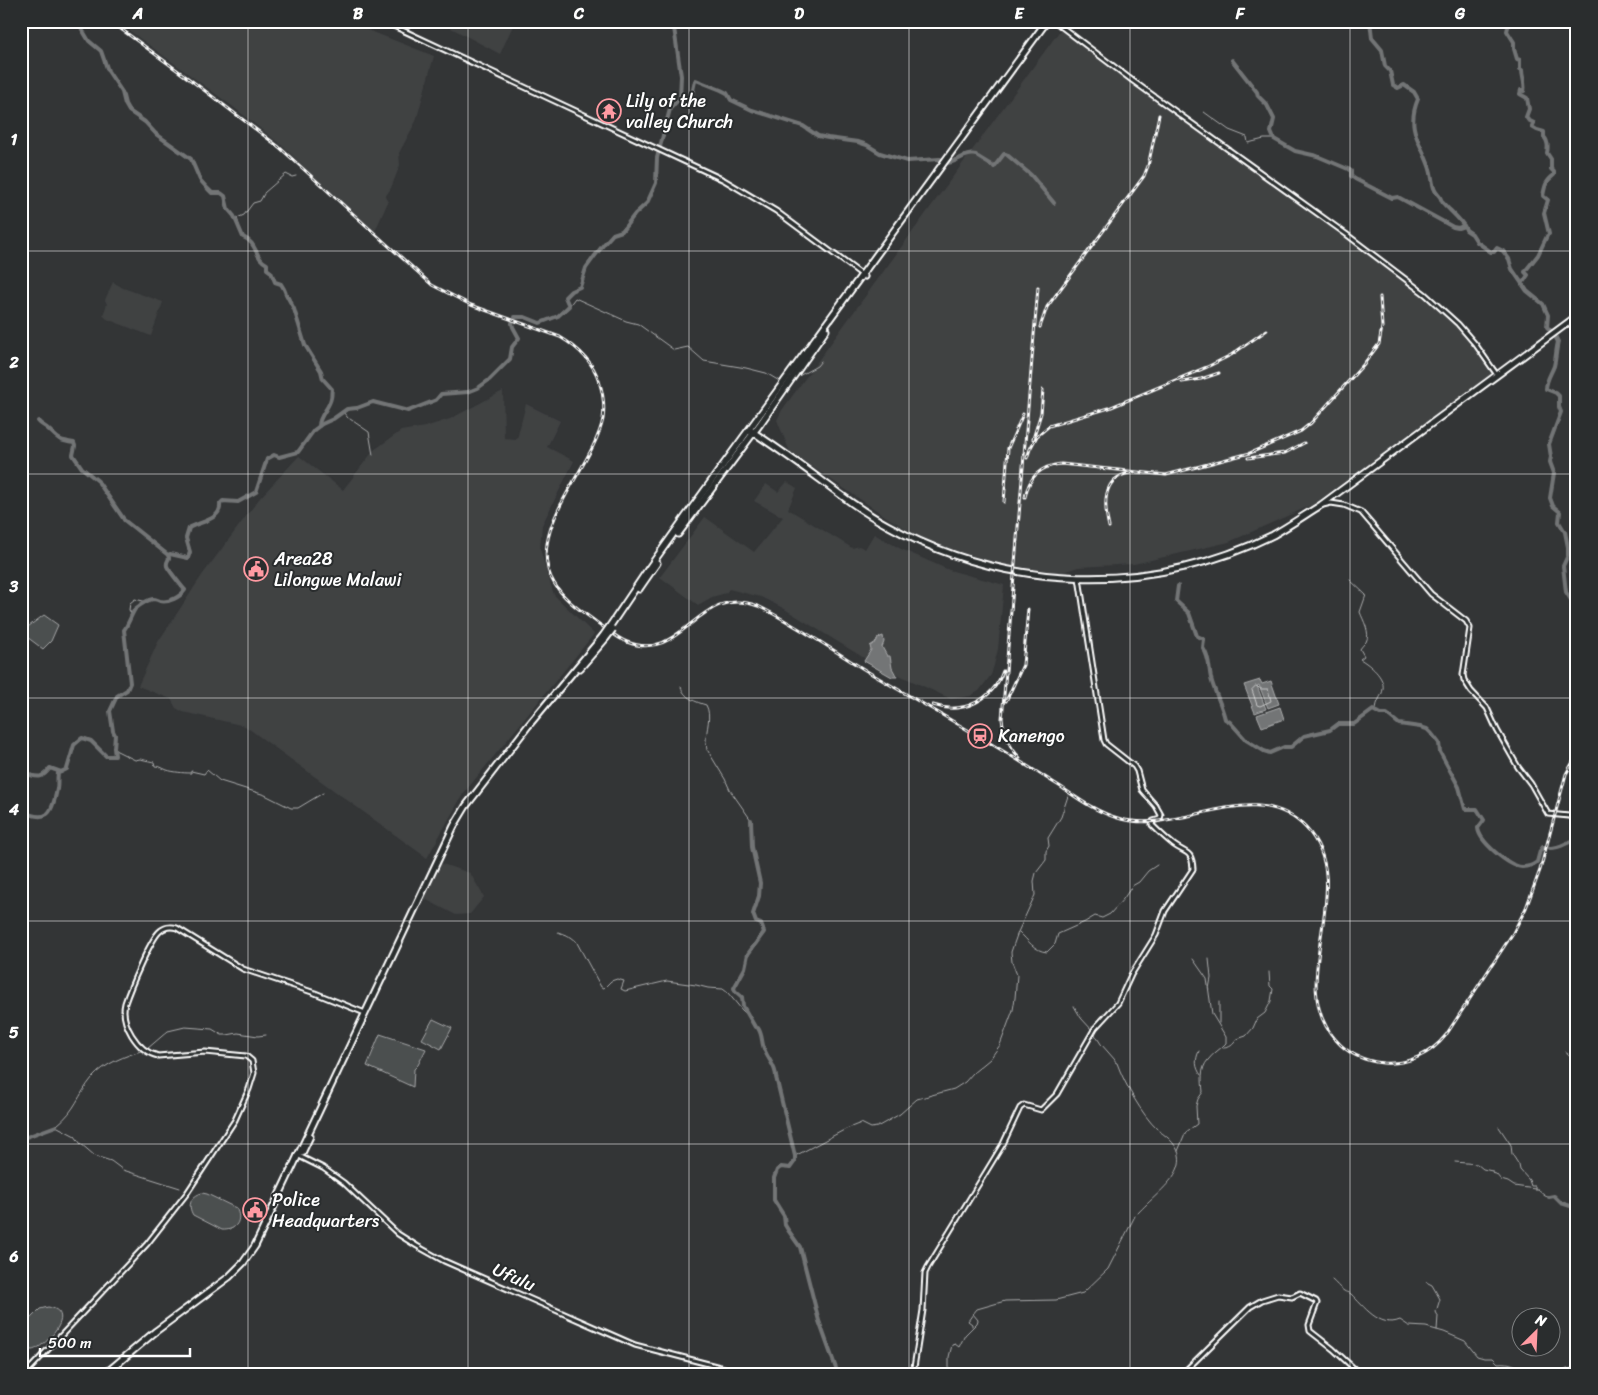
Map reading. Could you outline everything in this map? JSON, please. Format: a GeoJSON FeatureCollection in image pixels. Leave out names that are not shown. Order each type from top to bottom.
{"type":"FeatureCollection","features":[{"type":"Feature","properties":{"kind":"highway"},"geometry":{"type":"LineString","coordinates":[[107,1374],[156,1331],[221,1283],[243,1263],[258,1240],[458,823],[540,715],[612,628],[649,568],[752,431],[1047,21]]}},
{"type":"Feature","properties":{"kind":"highway"},"geometry":{"type":"LineString","coordinates":[[752,431],[866,513],[921,542],[954,556],[990,567],[1037,575],[1079,578],[1123,577],[1146,574],[1220,557],[1272,535],[1321,505],[1577,316]]}},
{"type":"Feature","properties":{"kind":"highway"},"geometry":{"type":"LineString","coordinates":[[299,1156],[438,858],[460,816],[546,704],[605,637]]}},
{"type":"Feature","properties":{"kind":"street"},"geometry":{"type":"LineString","coordinates":[[383,21],[708,171],[759,200],[792,222],[863,276]]}},
{"type":"Feature","properties":{"kind":"street"},"geometry":{"type":"LineString","coordinates":[[1054,21],[1346,234],[1425,294],[1461,328],[1497,376]]}},
{"type":"Feature","properties":{"kind":"street"},"geometry":{"type":"LineString","coordinates":[[1321,505],[1331,503],[1344,505],[1361,512],[1431,594],[1466,621],[1470,628],[1463,675],[1467,685],[1487,708],[1497,730],[1548,814],[1577,819]]}},
{"type":"Feature","properties":{"kind":"street"},"geometry":{"type":"LineString","coordinates":[[913,1374],[928,1267],[1003,1144],[1020,1108],[1024,1105],[1041,1110],[1055,1097],[1079,1059],[1094,1030],[1118,1003],[1132,974],[1156,935],[1165,911],[1193,869],[1191,858],[1187,852],[1174,845],[1152,825],[1153,821],[1160,819],[1161,815],[1142,790],[1136,770],[1106,744],[1104,740],[1079,578]]}},
{"type":"Feature","properties":{"kind":"street"},"geometry":{"type":"LineString","coordinates":[[25,1374],[146,1244],[187,1193],[235,1120],[254,1077],[253,1064],[246,1056],[205,1052],[166,1056],[153,1055],[130,1032],[125,1020],[125,1002],[143,961],[160,931],[167,928],[177,928],[242,969],[306,990],[365,1014]]}},
{"type":"Feature","properties":{"kind":"street","name":"Ufulu"},"geometry":{"type":"LineString","coordinates":[[299,1156],[323,1168],[344,1182],[391,1228],[416,1246],[439,1258],[635,1345],[747,1374]]}},
{"type":"Feature","properties":{"kind":"street"},"geometry":{"type":"LineString","coordinates":[[1182,1374],[1248,1309],[1262,1300],[1278,1295],[1290,1297],[1301,1293],[1314,1300],[1318,1305],[1309,1325],[1310,1332],[1333,1349],[1360,1374]]}},
{"type":"Feature","properties":{"kind":"shaded area"},"geometry":{"type":"Polygon","coordinates":[[[116,21],[345,21],[434,56],[416,121],[399,153],[400,165],[391,188],[385,197],[388,202],[375,231],[317,180],[286,149],[232,106],[116,21]]]}},
{"type":"Feature","properties":{"kind":"shaded area"},"geometry":{"type":"Polygon","coordinates":[[[438,21],[515,21],[500,54],[438,21]]]}},
{"type":"Feature","properties":{"kind":"shaded area"},"geometry":{"type":"Polygon","coordinates":[[[1061,29],[1424,295],[1446,315],[1467,339],[1492,374],[1314,504],[1229,542],[1134,564],[1078,567],[1060,573],[1001,565],[921,538],[790,452],[777,420],[782,410],[1061,29]]]}},
{"type":"Feature","properties":{"kind":"shaded area"},"geometry":{"type":"Polygon","coordinates":[[[113,282],[123,288],[163,302],[151,336],[107,319],[103,315],[107,304],[105,300],[113,282]]]}},
{"type":"Feature","properties":{"kind":"shaded area"},"geometry":{"type":"Polygon","coordinates":[[[503,391],[504,438],[517,439],[526,404],[560,421],[547,447],[574,461],[542,525],[540,549],[554,595],[594,634],[463,794],[427,858],[245,726],[183,712],[176,708],[171,699],[138,686],[158,642],[203,574],[259,499],[299,456],[343,490],[374,450],[401,431],[425,427],[450,419],[503,391]]]}},
{"type":"Feature","properties":{"kind":"shaded area"},"geometry":{"type":"Polygon","coordinates":[[[787,482],[797,488],[788,509],[852,548],[859,546],[865,549],[874,534],[901,549],[949,570],[1004,585],[998,649],[991,675],[979,691],[970,696],[951,699],[869,661],[783,608],[761,597],[729,589],[726,593],[712,597],[698,605],[660,577],[705,517],[754,552],[783,517],[754,501],[766,484],[778,492],[787,482]]]}},
{"type":"Feature","properties":{"kind":"shaded area"},"geometry":{"type":"Polygon","coordinates":[[[44,615],[58,625],[51,641],[43,649],[23,634],[25,629],[44,615]]]}},
{"type":"Feature","properties":{"kind":"shaded area"},"geometry":{"type":"Polygon","coordinates":[[[439,863],[470,873],[484,897],[470,914],[456,915],[423,898],[439,863]]]}},
{"type":"Feature","properties":{"kind":"shaded area"},"geometry":{"type":"Polygon","coordinates":[[[433,1019],[452,1028],[441,1049],[422,1039],[433,1019]]]}},
{"type":"Feature","properties":{"kind":"shaded area"},"geometry":{"type":"Polygon","coordinates":[[[380,1034],[426,1049],[414,1069],[413,1087],[367,1066],[380,1034]]]}},
{"type":"Feature","properties":{"kind":"shaded area"},"geometry":{"type":"Polygon","coordinates":[[[202,1193],[236,1208],[239,1217],[237,1224],[231,1229],[222,1230],[193,1215],[190,1208],[191,1201],[195,1196],[202,1193]]]}},
{"type":"Feature","properties":{"kind":"shaded area"},"geometry":{"type":"Polygon","coordinates":[[[48,1307],[57,1310],[61,1316],[56,1330],[44,1344],[37,1348],[28,1350],[24,1348],[21,1346],[21,1328],[40,1309],[48,1307]]]}},
{"type":"Feature","properties":{"kind":"water"},"geometry":{"type":"Polygon","coordinates":[[[883,636],[884,642],[882,647],[887,656],[890,656],[892,668],[897,677],[892,677],[864,661],[871,650],[870,646],[883,636]]]}},
{"type":"Feature","properties":{"kind":"water"},"geometry":{"type":"Polygon","coordinates":[[[1260,680],[1262,684],[1271,681],[1279,704],[1268,708],[1259,685],[1257,686],[1266,709],[1255,713],[1244,685],[1260,680]]]}},
{"type":"Feature","properties":{"kind":"water"},"geometry":{"type":"Polygon","coordinates":[[[1280,707],[1284,719],[1262,727],[1257,715],[1280,707]]]}},
{"type":"Feature","properties":{"kind":"waterway"},"geometry":{"type":"LineString","coordinates":[[77,21],[89,41],[101,51],[108,71],[122,92],[129,111],[145,122],[156,134],[191,159],[200,180],[212,193],[221,193],[225,196],[228,209],[234,216],[243,237],[251,243],[260,258],[267,264],[267,269],[271,272],[275,282],[281,284],[284,289],[294,309],[305,345],[321,371],[323,379],[332,389],[330,402],[319,422],[319,426]]}},
{"type":"Feature","properties":{"kind":"waterway"},"geometry":{"type":"LineString","coordinates":[[515,317],[525,317],[540,323],[558,316],[569,306],[565,297],[571,291],[580,287],[586,268],[604,244],[613,234],[622,231],[635,214],[647,203],[656,183],[657,158],[670,109],[680,98],[681,76],[673,21]]}},
{"type":"Feature","properties":{"kind":"waterway"},"geometry":{"type":"LineString","coordinates":[[1370,21],[1372,38],[1382,50],[1385,66],[1390,71],[1393,85],[1398,88],[1404,85],[1414,92],[1418,99],[1414,110],[1414,128],[1427,160],[1435,191],[1442,202],[1466,230],[1472,234],[1477,242],[1491,252],[1494,252],[1497,248],[1503,251],[1509,259],[1512,269],[1527,291],[1543,304],[1548,315],[1547,327],[1552,332]]}},
{"type":"Feature","properties":{"kind":"waterway"},"geometry":{"type":"LineString","coordinates":[[1513,21],[1509,23],[1507,31],[1514,42],[1517,59],[1520,60],[1520,69],[1522,70],[1525,86],[1524,91],[1521,90],[1520,94],[1527,98],[1529,109],[1526,117],[1534,123],[1532,127],[1544,132],[1547,153],[1551,159],[1551,169],[1554,172],[1554,175],[1546,184],[1543,196],[1548,200],[1544,213],[1549,234]]}},
{"type":"Feature","properties":{"kind":"waterway"},"geometry":{"type":"LineString","coordinates":[[1232,60],[1257,92],[1258,96],[1267,105],[1274,119],[1271,132],[1274,139],[1295,151],[1317,156],[1348,169],[1351,171],[1351,176],[1355,179],[1392,198],[1398,197],[1453,227],[1464,226]]}},
{"type":"Feature","properties":{"kind":"waterway"},"geometry":{"type":"LineString","coordinates":[[680,98],[689,101],[691,99],[696,80],[727,93],[731,100],[752,110],[803,126],[818,136],[858,142],[880,153],[907,161],[940,159],[943,161]]}},
{"type":"Feature","properties":{"kind":"waterway"},"geometry":{"type":"LineString","coordinates":[[1204,112],[1229,130],[1247,137],[1248,143],[1264,139],[1274,139]]}},
{"type":"Feature","properties":{"kind":"waterway"},"geometry":{"type":"LineString","coordinates":[[994,167],[1006,154],[1031,175],[1054,203]]}},
{"type":"Feature","properties":{"kind":"waterway"},"geometry":{"type":"LineString","coordinates":[[946,163],[968,155],[976,155]]}},
{"type":"Feature","properties":{"kind":"waterway"},"geometry":{"type":"LineString","coordinates":[[978,157],[991,165]]}},
{"type":"Feature","properties":{"kind":"waterway"},"geometry":{"type":"LineString","coordinates":[[264,193],[286,174],[292,177],[296,176]]}},
{"type":"Feature","properties":{"kind":"waterway"},"geometry":{"type":"LineString","coordinates":[[238,227],[237,218],[244,215],[253,203],[260,201],[264,194]]}},
{"type":"Feature","properties":{"kind":"waterway"},"geometry":{"type":"LineString","coordinates":[[1522,284],[1528,275],[1525,272],[1526,270],[1538,255],[1547,236]]}},
{"type":"Feature","properties":{"kind":"waterway"},"geometry":{"type":"LineString","coordinates":[[569,306],[575,298],[626,321],[638,324],[674,350],[688,347],[704,361],[766,373],[781,382]]}},
{"type":"Feature","properties":{"kind":"waterway"},"geometry":{"type":"LineString","coordinates":[[21,785],[26,774],[39,777],[50,768],[61,772],[67,769],[74,745],[82,738],[91,741],[106,756],[115,756],[115,735],[110,711],[117,696],[127,690],[130,683],[124,630],[135,609],[141,604],[153,599],[160,601],[171,600],[185,590],[170,571],[167,563],[168,555],[170,554],[188,558],[190,552],[186,538],[189,528],[209,520],[217,514],[223,501],[238,502],[256,492],[267,459],[274,455],[279,457],[298,452],[314,430],[347,409],[357,408],[373,402],[408,411],[436,400],[441,394],[468,392],[478,388],[510,359],[512,347],[519,338],[512,323]]}},
{"type":"Feature","properties":{"kind":"waterway"},"geometry":{"type":"LineString","coordinates":[[1555,336],[1558,342],[1554,366],[1546,389],[1559,396],[1561,412],[1549,444],[1550,462],[1554,473],[1550,498],[1553,506],[1560,512],[1559,522],[1565,532],[1568,547],[1568,555],[1563,566],[1566,592],[1577,609]]}},
{"type":"Feature","properties":{"kind":"waterway"},"geometry":{"type":"LineString","coordinates":[[795,378],[817,366],[821,361]]}},
{"type":"Feature","properties":{"kind":"waterway"},"geometry":{"type":"LineString","coordinates":[[343,412],[348,418]]}},
{"type":"Feature","properties":{"kind":"waterway"},"geometry":{"type":"LineString","coordinates":[[350,419],[369,432],[373,455]]}},
{"type":"Feature","properties":{"kind":"waterway"},"geometry":{"type":"LineString","coordinates":[[38,421],[59,439],[74,443],[73,455],[82,468],[98,481]]}},
{"type":"Feature","properties":{"kind":"waterway"},"geometry":{"type":"LineString","coordinates":[[99,483],[123,518]]}},
{"type":"Feature","properties":{"kind":"waterway"},"geometry":{"type":"LineString","coordinates":[[124,520],[168,555]]}},
{"type":"Feature","properties":{"kind":"waterway"},"geometry":{"type":"LineString","coordinates":[[1350,580],[1366,595],[1360,612],[1368,635],[1366,642],[1360,649],[1364,656],[1360,659],[1372,668],[1382,680],[1383,689],[1376,711]]}},
{"type":"Feature","properties":{"kind":"waterway"},"geometry":{"type":"LineString","coordinates":[[1178,586],[1176,601],[1189,613],[1197,636],[1204,639],[1203,648],[1225,719],[1246,740],[1270,753],[1284,747],[1291,747],[1304,736],[1330,730],[1338,724],[1354,724],[1373,710],[1380,714],[1387,714],[1399,724],[1427,729],[1432,734],[1439,743],[1440,752],[1459,787],[1465,809],[1477,809],[1484,820],[1478,828],[1483,839],[1502,858],[1516,866],[1532,865],[1537,862],[1543,847]]}},
{"type":"Feature","properties":{"kind":"waterway"},"geometry":{"type":"LineString","coordinates":[[128,625],[131,613],[129,610],[130,603],[135,599],[147,602]]}},
{"type":"Feature","properties":{"kind":"waterway"},"geometry":{"type":"LineString","coordinates":[[1577,648],[1577,653]]}},
{"type":"Feature","properties":{"kind":"waterway"},"geometry":{"type":"LineString","coordinates":[[681,687],[688,697],[706,705],[708,709],[709,718],[706,741]]}},
{"type":"Feature","properties":{"kind":"waterway"},"geometry":{"type":"LineString","coordinates":[[706,742],[707,750]]}},
{"type":"Feature","properties":{"kind":"waterway"},"geometry":{"type":"LineString","coordinates":[[115,750],[135,760],[140,759],[154,762],[155,766],[167,770],[181,773],[191,773],[191,771],[204,774],[207,770],[220,781],[265,795],[291,808],[298,808],[323,793]]}},
{"type":"Feature","properties":{"kind":"waterway"},"geometry":{"type":"LineString","coordinates":[[708,751],[730,790],[751,820]]}},
{"type":"Feature","properties":{"kind":"waterway"},"geometry":{"type":"LineString","coordinates":[[21,811],[37,816],[47,814],[53,805],[58,773],[61,772]]}},
{"type":"Feature","properties":{"kind":"waterway"},"geometry":{"type":"LineString","coordinates":[[795,1156],[861,1123],[871,1128],[877,1127],[900,1114],[917,1099],[954,1089],[965,1082],[990,1059],[1000,1045],[1013,1010],[1017,975],[1012,962],[1011,952],[1035,895],[1034,881],[1036,873],[1046,860],[1046,851],[1049,846],[1048,838],[1061,817],[1068,796]]}},
{"type":"Feature","properties":{"kind":"waterway"},"geometry":{"type":"LineString","coordinates":[[751,820],[752,847],[760,883],[759,896],[753,914],[756,922],[761,924],[764,932],[748,954],[745,968],[734,988],[742,997],[743,1006],[755,1027]]}},
{"type":"Feature","properties":{"kind":"waterway"},"geometry":{"type":"LineString","coordinates":[[1550,848],[1577,840]]}},
{"type":"Feature","properties":{"kind":"waterway"},"geometry":{"type":"LineString","coordinates":[[1019,932],[1038,950],[1047,952],[1055,944],[1058,934],[1095,916],[1102,918],[1110,914],[1132,886],[1157,865]]}},
{"type":"Feature","properties":{"kind":"waterway"},"geometry":{"type":"LineString","coordinates":[[558,932],[576,941],[601,987],[604,988],[611,981],[617,979],[624,981],[621,989],[625,991],[667,981],[723,989],[751,1018]]}},
{"type":"Feature","properties":{"kind":"waterway"},"geometry":{"type":"LineString","coordinates":[[1178,1151],[1186,1132],[1197,1124],[1196,1106],[1203,1092],[1202,1075],[1205,1064],[1226,1043],[1226,1037],[1212,1014],[1207,979],[1193,959]]}},
{"type":"Feature","properties":{"kind":"waterway"},"geometry":{"type":"LineString","coordinates":[[1209,959],[1211,978],[1209,989]]}},
{"type":"Feature","properties":{"kind":"waterway"},"geometry":{"type":"LineString","coordinates":[[1223,1048],[1229,1047],[1237,1039],[1246,1036],[1253,1028],[1257,1019],[1265,1013],[1271,1001],[1273,989],[1270,986],[1269,972]]}},
{"type":"Feature","properties":{"kind":"waterway"},"geometry":{"type":"LineString","coordinates":[[1219,1002],[1219,1023]]}},
{"type":"Feature","properties":{"kind":"waterway"},"geometry":{"type":"LineString","coordinates":[[1074,1006],[1081,1018],[1092,1030]]}},
{"type":"Feature","properties":{"kind":"waterway"},"geometry":{"type":"LineString","coordinates":[[147,1049],[168,1031],[185,1027],[212,1029],[222,1035],[238,1033],[258,1036],[266,1035]]}},
{"type":"Feature","properties":{"kind":"waterway"},"geometry":{"type":"LineString","coordinates":[[758,1028],[764,1048],[775,1070],[795,1156],[795,1161],[790,1168],[781,1167],[777,1170],[774,1178],[774,1200],[784,1216],[785,1225],[800,1247],[819,1321],[838,1374]]}},
{"type":"Feature","properties":{"kind":"waterway"},"geometry":{"type":"LineString","coordinates":[[1094,1033],[1117,1063],[1124,1080],[1145,1116],[1157,1129]]}},
{"type":"Feature","properties":{"kind":"waterway"},"geometry":{"type":"LineString","coordinates":[[57,1125],[69,1114],[87,1084],[97,1073],[116,1061],[144,1050]]}},
{"type":"Feature","properties":{"kind":"waterway"},"geometry":{"type":"LineString","coordinates":[[1199,1051],[1196,1063],[1201,1075]]}},
{"type":"Feature","properties":{"kind":"waterway"},"geometry":{"type":"LineString","coordinates":[[1565,1052],[1577,1060]]}},
{"type":"Feature","properties":{"kind":"waterway"},"geometry":{"type":"LineString","coordinates":[[56,1126],[75,1136],[95,1156],[111,1161],[123,1170],[180,1188]]}},
{"type":"Feature","properties":{"kind":"waterway"},"geometry":{"type":"LineString","coordinates":[[21,1139],[56,1126]]}},
{"type":"Feature","properties":{"kind":"waterway"},"geometry":{"type":"LineString","coordinates":[[1499,1127],[1511,1145],[1512,1154],[1520,1170],[1529,1180],[1531,1186],[1535,1186],[1535,1190],[1549,1197]]}},
{"type":"Feature","properties":{"kind":"waterway"},"geometry":{"type":"LineString","coordinates":[[1138,1213],[1167,1184],[1175,1174],[1179,1164],[1179,1153],[1173,1142],[1159,1131]]}},
{"type":"Feature","properties":{"kind":"waterway"},"geometry":{"type":"LineString","coordinates":[[1455,1162],[1477,1164],[1483,1169],[1492,1171],[1501,1180],[1514,1186],[1535,1189]]}},
{"type":"Feature","properties":{"kind":"waterway"},"geometry":{"type":"LineString","coordinates":[[1549,1197],[1554,1196],[1561,1203],[1577,1208]]}},
{"type":"Feature","properties":{"kind":"waterway"},"geometry":{"type":"LineString","coordinates":[[949,1374],[949,1357],[952,1345],[955,1344],[959,1347],[965,1335],[977,1323],[978,1320],[973,1314],[977,1309],[1005,1301],[1056,1300],[1083,1293],[1108,1269],[1135,1216]]}},
{"type":"Feature","properties":{"kind":"waterway"},"geometry":{"type":"LineString","coordinates":[[1332,1280],[1342,1290],[1351,1294],[1378,1319],[1392,1322],[1400,1320],[1409,1326],[1426,1327],[1444,1332],[1465,1341],[1477,1356],[1493,1358],[1498,1363],[1509,1363],[1524,1369],[1545,1373],[1560,1373],[1577,1367]]}},
{"type":"Feature","properties":{"kind":"waterway"},"geometry":{"type":"LineString","coordinates":[[1426,1282],[1432,1285],[1440,1299],[1436,1312],[1438,1316],[1437,1330]]}},
{"type":"Feature","properties":{"kind":"waterway"},"geometry":{"type":"LineString","coordinates":[[972,1326],[968,1321],[973,1314]]}},
{"type":"Feature","properties":{"kind":"railway"},"geometry":{"type":"LineString","coordinates":[[110,21],[279,147],[432,285],[471,305],[560,337],[589,361],[602,390],[604,404],[603,419],[597,438],[553,522],[547,543],[547,563],[554,583],[574,605],[627,642],[646,646],[663,642],[720,605],[737,602],[758,606],[800,629],[870,673],[991,744],[1090,806],[1121,819],[1144,822],[1168,820],[1241,806],[1264,806],[1286,813],[1306,828],[1321,852],[1326,878],[1316,990],[1321,1016],[1336,1040],[1357,1056],[1383,1063],[1410,1060],[1426,1053],[1446,1035],[1513,933],[1526,908],[1540,870],[1566,774],[1577,755]]}},
{"type":"Feature","properties":{"kind":"railway"},"geometry":{"type":"LineString","coordinates":[[1040,327],[1047,307],[1144,176],[1159,115]]}},
{"type":"Feature","properties":{"kind":"railway"},"geometry":{"type":"LineString","coordinates":[[1020,758],[1008,740],[1002,719],[1038,287]]}},
{"type":"Feature","properties":{"kind":"railway"},"geometry":{"type":"LineString","coordinates":[[1025,497],[1033,478],[1041,470],[1054,465],[1061,464],[1166,475],[1250,453],[1301,431],[1311,423],[1363,365],[1379,344],[1382,327],[1380,297]]}},
{"type":"Feature","properties":{"kind":"railway"},"geometry":{"type":"LineString","coordinates":[[1027,458],[1037,436],[1049,426],[1109,408],[1207,367],[1231,355],[1267,330]]}},
{"type":"Feature","properties":{"kind":"railway"},"geometry":{"type":"LineString","coordinates":[[1182,382],[1201,379],[1219,373]]}},
{"type":"Feature","properties":{"kind":"railway"},"geometry":{"type":"LineString","coordinates":[[1033,439],[1041,413],[1043,390]]}},
{"type":"Feature","properties":{"kind":"railway"},"geometry":{"type":"LineString","coordinates":[[1004,502],[1008,448],[1023,414]]}},
{"type":"Feature","properties":{"kind":"railway"},"geometry":{"type":"LineString","coordinates":[[1248,458],[1285,453],[1304,443]]}},
{"type":"Feature","properties":{"kind":"railway"},"geometry":{"type":"LineString","coordinates":[[1109,527],[1106,510],[1109,487],[1121,476],[1130,473]]}},
{"type":"Feature","properties":{"kind":"railway"},"geometry":{"type":"LineString","coordinates":[[1006,701],[1023,665],[1028,609]]}},
{"type":"Feature","properties":{"kind":"railway"},"geometry":{"type":"LineString","coordinates":[[933,705],[955,708],[975,703],[992,690],[1003,671]]}},
{"type":"Feature","properties":{"kind":"place","name":"Lily of the valley Church"},"geometry":{"type":"Point","coordinates":[609,111]}},
{"type":"Feature","properties":{"kind":"place","name":"Area28 Lilongwe Malawi"},"geometry":{"type":"Point","coordinates":[256,569]}},
{"type":"Feature","properties":{"kind":"place","name":"Kanengo"},"geometry":{"type":"Point","coordinates":[980,736]}},
{"type":"Feature","properties":{"kind":"place","name":"Police Headquarters"},"geometry":{"type":"Point","coordinates":[255,1210]}}]}
